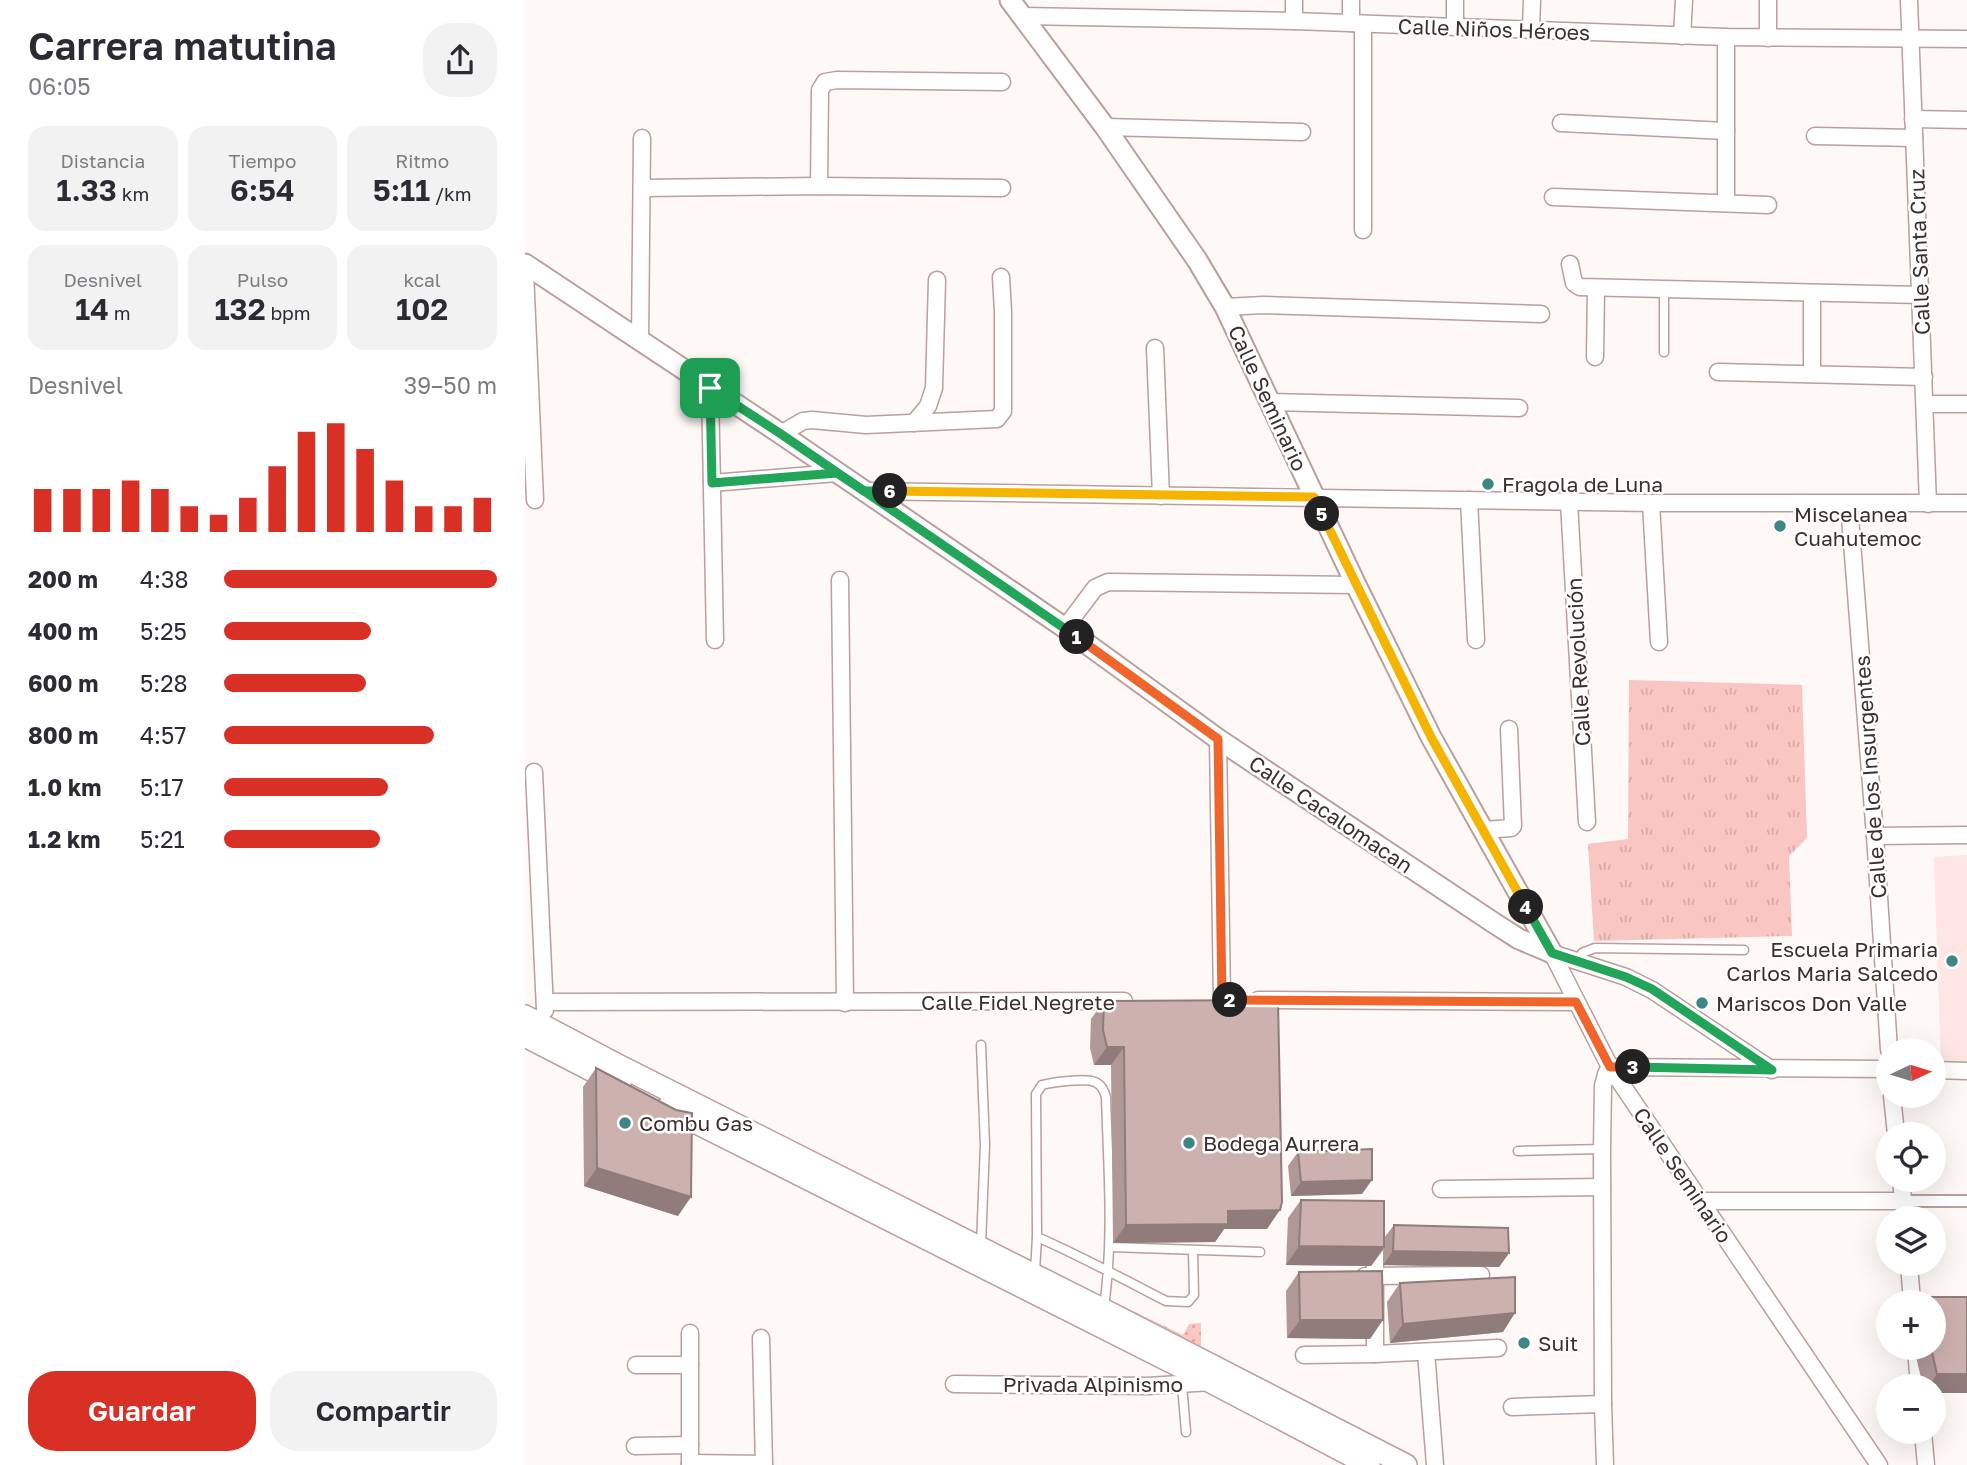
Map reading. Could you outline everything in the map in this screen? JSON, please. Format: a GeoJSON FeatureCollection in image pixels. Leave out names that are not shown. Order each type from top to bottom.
{"type":"FeatureCollection","features":[{"type":"Feature","properties":{"kind":"main road"},"geometry":{"type":"LineString","coordinates":[[525,1016],[537,1035],[606,1085],[981,1257]]}},
{"type":"Feature","properties":{"kind":"main road"},"geometry":{"type":"LineString","coordinates":[[537,1035],[1101,1318],[1231,1375],[1406,1465]]}},
{"type":"Feature","properties":{"kind":"main road"},"geometry":{"type":"LineString","coordinates":[[1101,1318],[1211,1382],[1369,1465]]}},
{"type":"Feature","properties":{"kind":"street"},"geometry":{"type":"LineString","coordinates":[[1294,0],[1294,21]]}},
{"type":"Feature","properties":{"kind":"street"},"geometry":{"type":"LineString","coordinates":[[1351,0],[1357,24],[1363,230]]}},
{"type":"Feature","properties":{"kind":"street"},"geometry":{"type":"LineString","coordinates":[[1455,0],[1455,27]]}},
{"type":"Feature","properties":{"kind":"street"},"geometry":{"type":"LineString","coordinates":[[1531,30],[1532,0]]}},
{"type":"Feature","properties":{"kind":"street"},"geometry":{"type":"LineString","coordinates":[[1682,36],[1684,0]]}},
{"type":"Feature","properties":{"kind":"street"},"geometry":{"type":"LineString","coordinates":[[1768,0],[1768,38]]}},
{"type":"Feature","properties":{"kind":"street","name":"Calle Santa Cruz"},"geometry":{"type":"LineString","coordinates":[[1909,0],[1929,504]]}},
{"type":"Feature","properties":{"kind":"street","name":"Calle Niños Héroes"},"geometry":{"type":"LineString","coordinates":[[1016,8],[1116,8],[1294,21],[1682,36],[1967,39]]}},
{"type":"Feature","properties":{"kind":"street","name":"Calle Seminario"},"geometry":{"type":"LineString","coordinates":[[1016,8],[1105,127],[1197,260],[1225,307],[1431,737],[1552,953],[1610,1067],[1879,1465]]}},
{"type":"Feature","properties":{"kind":"street"},"geometry":{"type":"LineString","coordinates":[[1726,37],[1726,202]]}},
{"type":"Feature","properties":{"kind":"street"},"geometry":{"type":"LineString","coordinates":[[819,186],[820,90],[825,82],[1002,82]]}},
{"type":"Feature","properties":{"kind":"street"},"geometry":{"type":"LineString","coordinates":[[1913,119],[1967,120]]}},
{"type":"Feature","properties":{"kind":"street"},"geometry":{"type":"LineString","coordinates":[[1561,122],[1726,131]]}},
{"type":"Feature","properties":{"kind":"street"},"geometry":{"type":"LineString","coordinates":[[1105,127],[1302,132]]}},
{"type":"Feature","properties":{"kind":"street"},"geometry":{"type":"LineString","coordinates":[[1815,136],[1914,138]]}},
{"type":"Feature","properties":{"kind":"street"},"geometry":{"type":"LineString","coordinates":[[640,342],[642,138]]}},
{"type":"Feature","properties":{"kind":"street"},"geometry":{"type":"LineString","coordinates":[[642,188],[1002,188]]}},
{"type":"Feature","properties":{"kind":"street"},"geometry":{"type":"LineString","coordinates":[[1553,197],[1768,205]]}},
{"type":"Feature","properties":{"kind":"street","name":"Calle Cacalomacan"},"geometry":{"type":"LineString","coordinates":[[525,264],[781,434],[1065,628],[1218,739],[1494,923],[1519,939],[1552,953]]}},
{"type":"Feature","properties":{"kind":"street"},"geometry":{"type":"LineString","coordinates":[[1570,264],[1574,285],[1596,288],[1921,295]]}},
{"type":"Feature","properties":{"kind":"street"},"geometry":{"type":"LineString","coordinates":[[525,271],[535,500]]}},
{"type":"Feature","properties":{"kind":"street"},"geometry":{"type":"LineString","coordinates":[[781,434],[803,421],[812,420],[866,425],[991,421],[1002,416],[1001,277]]}},
{"type":"Feature","properties":{"kind":"street"},"geometry":{"type":"LineString","coordinates":[[914,423],[928,406],[934,388],[937,280]]}},
{"type":"Feature","properties":{"kind":"street"},"geometry":{"type":"LineString","coordinates":[[1595,357],[1596,288]]}},
{"type":"Feature","properties":{"kind":"street"},"geometry":{"type":"LineString","coordinates":[[1812,293],[1812,374]]}},
{"type":"Feature","properties":{"kind":"street"},"geometry":{"type":"LineString","coordinates":[[1225,307],[1263,305],[1541,314]]}},
{"type":"Feature","properties":{"kind":"street"},"geometry":{"type":"LineString","coordinates":[[1155,348],[1161,496]]}},
{"type":"Feature","properties":{"kind":"street"},"geometry":{"type":"LineString","coordinates":[[1718,372],[1924,377]]}},
{"type":"Feature","properties":{"kind":"street"},"geometry":{"type":"LineString","coordinates":[[710,388],[715,640]]}},
{"type":"Feature","properties":{"kind":"street"},"geometry":{"type":"LineString","coordinates":[[1270,402],[1519,408]]}},
{"type":"Feature","properties":{"kind":"street"},"geometry":{"type":"LineString","coordinates":[[1926,404],[1967,404]]}},
{"type":"Feature","properties":{"kind":"street"},"geometry":{"type":"LineString","coordinates":[[712,483],[837,473]]}},
{"type":"Feature","properties":{"kind":"street"},"geometry":{"type":"LineString","coordinates":[[864,491],[1651,503],[1967,503]]}},
{"type":"Feature","properties":{"kind":"street"},"geometry":{"type":"LineString","coordinates":[[1469,500],[1476,640]]}},
{"type":"Feature","properties":{"kind":"street","name":"Calle Revolución"},"geometry":{"type":"LineString","coordinates":[[1569,502],[1587,822]]}},
{"type":"Feature","properties":{"kind":"street"},"geometry":{"type":"LineString","coordinates":[[1651,503],[1659,642]]}},
{"type":"Feature","properties":{"kind":"street","name":"Calle de los Insurgentes"},"geometry":{"type":"LineString","coordinates":[[1849,504],[1888,1038]]}},
{"type":"Feature","properties":{"kind":"street"},"geometry":{"type":"LineString","coordinates":[[841,580],[845,1003]]}},
{"type":"Feature","properties":{"kind":"street"},"geometry":{"type":"LineString","coordinates":[[1065,628],[1095,588],[1108,582],[1356,585]]}},
{"type":"Feature","properties":{"kind":"street"},"geometry":{"type":"LineString","coordinates":[[1484,830],[1513,826],[1509,729]]}},
{"type":"Feature","properties":{"kind":"street"},"geometry":{"type":"LineString","coordinates":[[1218,739],[1215,1000],[1576,1002]]}},
{"type":"Feature","properties":{"kind":"street"},"geometry":{"type":"LineString","coordinates":[[534,772],[545,1002],[537,1035]]}},
{"type":"Feature","properties":{"kind":"street"},"geometry":{"type":"LineString","coordinates":[[1875,836],[1967,835]]}},
{"type":"Feature","properties":{"kind":"street"},"geometry":{"type":"LineString","coordinates":[[1552,953],[1626,977],[1652,989],[1772,1070]]}},
{"type":"Feature","properties":{"kind":"street","name":"Calle Fidel Negrete"},"geometry":{"type":"LineString","coordinates":[[545,1002],[1138,1001]]}},
{"type":"Feature","properties":{"kind":"street"},"geometry":{"type":"LineString","coordinates":[[1605,1465],[1602,1404],[1602,1149],[1605,1074],[1610,1067],[1876,1069]]}},
{"type":"Feature","properties":{"kind":"street"},"geometry":{"type":"LineString","coordinates":[[1946,1070],[1967,1071]]}},
{"type":"Feature","properties":{"kind":"street"},"geometry":{"type":"LineString","coordinates":[[1441,1189],[1602,1187]]}},
{"type":"Feature","properties":{"kind":"street"},"geometry":{"type":"LineString","coordinates":[[1929,1206],[1967,1200]]}},
{"type":"Feature","properties":{"kind":"street"},"geometry":{"type":"LineString","coordinates":[[1700,1201],[1876,1209]]}},
{"type":"Feature","properties":{"kind":"street"},"geometry":{"type":"LineString","coordinates":[[1375,1230],[1375,1354]]}},
{"type":"Feature","properties":{"kind":"street"},"geometry":{"type":"LineString","coordinates":[[1349,1276],[1481,1275]]}},
{"type":"Feature","properties":{"kind":"street"},"geometry":{"type":"LineString","coordinates":[[690,1333],[690,1464],[764,1464],[761,1338]]}},
{"type":"Feature","properties":{"kind":"street"},"geometry":{"type":"LineString","coordinates":[[1304,1355],[1499,1348]]}},
{"type":"Feature","properties":{"kind":"street"},"geometry":{"type":"LineString","coordinates":[[1426,1352],[1435,1465]]}},
{"type":"Feature","properties":{"kind":"street"},"geometry":{"type":"LineString","coordinates":[[636,1365],[690,1365]]}},
{"type":"Feature","properties":{"kind":"street","name":"Privada Alpinismo"},"geometry":{"type":"LineString","coordinates":[[954,1384],[1182,1385],[1211,1382],[1231,1375]]}},
{"type":"Feature","properties":{"kind":"street"},"geometry":{"type":"LineString","coordinates":[[1512,1407],[1602,1404]]}},
{"type":"Feature","properties":{"kind":"street"},"geometry":{"type":"LineString","coordinates":[[1924,1444],[1926,1465]]}},
{"type":"Feature","properties":{"kind":"street"},"geometry":{"type":"LineString","coordinates":[[635,1446],[690,1446]]}},
{"type":"Feature","properties":{"kind":"lane"},"geometry":{"type":"LineString","coordinates":[[1664,288],[1664,352]]}},
{"type":"Feature","properties":{"kind":"lane"},"geometry":{"type":"LineString","coordinates":[[1577,961],[1582,953],[1595,948],[1744,950]]}},
{"type":"Feature","properties":{"kind":"lane"},"geometry":{"type":"LineString","coordinates":[[981,1045],[985,1145],[981,1257]]}},
{"type":"Feature","properties":{"kind":"lane"},"geometry":{"type":"LineString","coordinates":[[1032,1283],[1037,1237],[1036,1094],[1038,1088],[1047,1083],[1094,1082],[1101,1086],[1106,1097],[1110,1247],[1109,1272],[1101,1318]]}},
{"type":"Feature","properties":{"kind":"lane"},"geometry":{"type":"LineString","coordinates":[[1518,1150],[1602,1149]]}},
{"type":"Feature","properties":{"kind":"lane"},"geometry":{"type":"LineString","coordinates":[[1037,1237],[1166,1301],[1188,1302],[1194,1295],[1193,1250]]}},
{"type":"Feature","properties":{"kind":"lane"},"geometry":{"type":"LineString","coordinates":[[1110,1247],[1260,1252]]}},
{"type":"Feature","properties":{"kind":"lane"},"geometry":{"type":"LineString","coordinates":[[1182,1385],[1186,1432]]}},
{"type":"Feature","properties":{"kind":"shaded area","name":"Escuela Primaria Carlos Maria Salcedo"},"geometry":{"type":"Polygon","coordinates":[[[1967,855],[1967,1066],[1946,1066],[1946,1038],[1940,1038],[1934,857],[1967,855]]]}},
{"type":"Feature","properties":{"kind":"green space"},"geometry":{"type":"Polygon","coordinates":[[[1629,680],[1802,685],[1807,838],[1789,856],[1792,936],[1594,941],[1588,844],[1628,839],[1629,680]]]}},
{"type":"Feature","properties":{"kind":"green space"},"geometry":{"type":"Polygon","coordinates":[[[1108,1299],[1183,1335],[1189,1324],[1201,1323],[1201,1353],[1108,1299]]]}},
{"type":"Feature","properties":{"kind":"building","name":"Bodega Aurrera"},"geometry":{"type":"Polygon","coordinates":[[[1278,1000],[1280,1210],[1228,1211],[1228,1224],[1126,1225],[1124,1047],[1107,1047],[1103,1030],[1104,1001],[1278,1000]]]}},
{"type":"Feature","properties":{"kind":"building"},"geometry":{"type":"Polygon","coordinates":[[[596,1068],[676,1110],[692,1113],[691,1197],[597,1168],[596,1068]]]}},
{"type":"Feature","properties":{"kind":"building"},"geometry":{"type":"Polygon","coordinates":[[[1372,1149],[1372,1180],[1301,1182],[1298,1152],[1372,1149]]]}},
{"type":"Feature","properties":{"kind":"building"},"geometry":{"type":"Polygon","coordinates":[[[1301,1200],[1384,1201],[1384,1247],[1299,1246],[1301,1200]]]}},
{"type":"Feature","properties":{"kind":"building"},"geometry":{"type":"Polygon","coordinates":[[[1394,1225],[1508,1228],[1509,1253],[1393,1251],[1394,1225]]]}},
{"type":"Feature","properties":{"kind":"building"},"geometry":{"type":"Polygon","coordinates":[[[1382,1271],[1383,1320],[1300,1320],[1299,1272],[1382,1271]]]}},
{"type":"Feature","properties":{"kind":"building"},"geometry":{"type":"Polygon","coordinates":[[[1515,1277],[1515,1313],[1403,1324],[1400,1283],[1515,1277]]]}},
{"type":"Feature","properties":{"kind":"building"},"geometry":{"type":"Polygon","coordinates":[[[1946,1297],[1967,1297],[1967,1374],[1937,1374],[1934,1360],[1946,1360],[1946,1297]]]}},
{"type":"Feature","properties":{"kind":"place","name":"Fragola de Luna"},"geometry":{"type":"Point","coordinates":[1488,484]}},
{"type":"Feature","properties":{"kind":"place","name":"Miscelanea Cuahutemoc"},"geometry":{"type":"Point","coordinates":[1780,526]}},
{"type":"Feature","properties":{"kind":"place","name":"Escuela Primaria Carlos Maria Salcedo"},"geometry":{"type":"Point","coordinates":[1952,961]}},
{"type":"Feature","properties":{"kind":"place","name":"Mariscos Don Valle"},"geometry":{"type":"Point","coordinates":[1702,1003]}},
{"type":"Feature","properties":{"kind":"place","name":"Combu Gas"},"geometry":{"type":"Point","coordinates":[625,1123]}},
{"type":"Feature","properties":{"kind":"place","name":"Bodega Aurrera"},"geometry":{"type":"Point","coordinates":[1189,1143]}},
{"type":"Feature","properties":{"kind":"place","name":"Suit"},"geometry":{"type":"Point","coordinates":[1524,1343]}},
{"type":"Feature","properties":{"kind":"route"},"geometry":{"type":"LineString","coordinates":[[710,388],[712,483],[837,473],[864,491],[1314,497],[1431,737],[1552,953],[1626,977],[1652,989],[1772,1070],[1610,1067],[1576,1002],[1222,1000],[1218,739],[1065,628],[837,473],[781,434],[710,388]]}}]}
